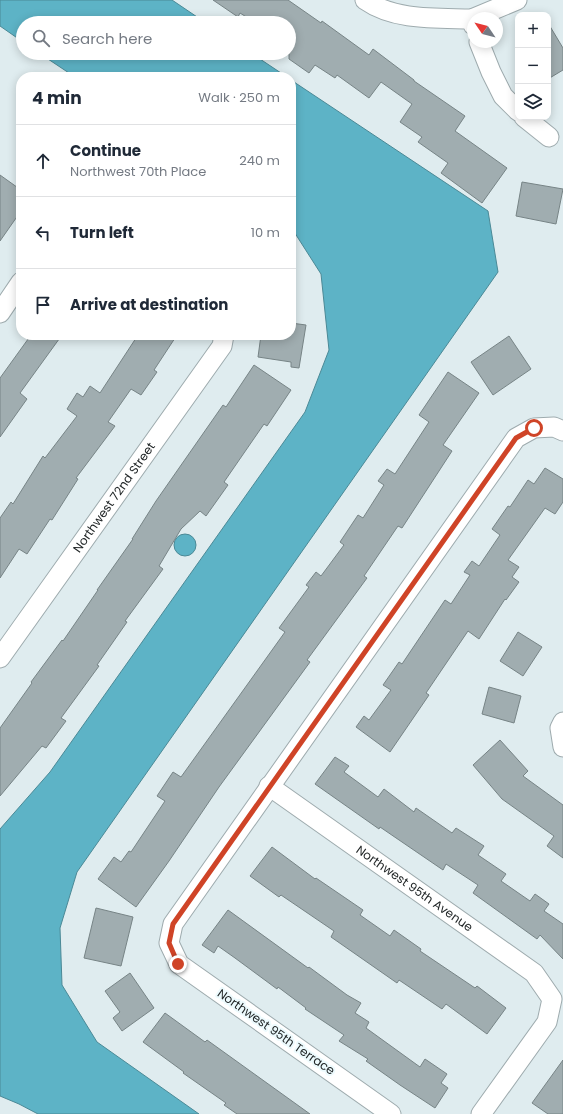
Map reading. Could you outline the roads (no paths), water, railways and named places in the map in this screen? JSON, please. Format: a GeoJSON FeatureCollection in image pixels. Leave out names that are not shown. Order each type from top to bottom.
{"type":"FeatureCollection","features":[{"type":"Feature","properties":{"kind":"street"},"geometry":{"type":"LineString","coordinates":[[365,0],[374,6],[412,18],[467,20]]}},
{"type":"Feature","properties":{"kind":"street"},"geometry":{"type":"LineString","coordinates":[[491,12],[517,0]]}},
{"type":"Feature","properties":{"kind":"street"},"geometry":{"type":"LineString","coordinates":[[481,48],[503,96],[515,108]]}},
{"type":"Feature","properties":{"kind":"street"},"geometry":{"type":"LineString","coordinates":[[528,120],[549,137]]}},
{"type":"Feature","properties":{"kind":"street"},"geometry":{"type":"LineString","coordinates":[[0,313],[16,289]]}},
{"type":"Feature","properties":{"kind":"street","name":"Northwest 72nd Street"},"geometry":{"type":"LineString","coordinates":[[0,658],[222,346],[223,340]]}},
{"type":"Feature","properties":{"kind":"street"},"geometry":{"type":"LineString","coordinates":[[270,786],[516,438],[534,428],[554,427],[563,431]]}},
{"type":"Feature","properties":{"kind":"street"},"geometry":{"type":"LineString","coordinates":[[563,722],[560,728],[563,747]]}},
{"type":"Feature","properties":{"kind":"street","name":"Northwest 95th Terrace"},"geometry":{"type":"LineString","coordinates":[[270,786],[173,924],[169,943],[178,964],[392,1114]]}},
{"type":"Feature","properties":{"kind":"street","name":"Northwest 95th Avenue"},"geometry":{"type":"LineString","coordinates":[[270,786],[534,973],[552,999],[547,1022],[481,1114]]}},
{"type":"Feature","properties":{"kind":"water"},"geometry":{"type":"Polygon","coordinates":[[[0,0],[172,0],[196,16],[16,16],[16,37],[0,26],[0,0]]]}},
{"type":"Feature","properties":{"kind":"water"},"geometry":{"type":"Polygon","coordinates":[[[50,60],[262,60],[280,72],[68,72],[50,60]]]}},
{"type":"Feature","properties":{"kind":"water"},"geometry":{"type":"Polygon","coordinates":[[[296,83],[488,211],[498,272],[77,872],[60,928],[62,985],[97,1042],[199,1114],[38,1114],[0,1096],[0,829],[50,772],[305,412],[329,350],[321,274],[296,235],[296,83]]]}},
{"type":"Feature","properties":{"kind":"water"},"geometry":{"type":"Polygon","coordinates":[[[185,534],[193,537],[196,545],[193,553],[185,556],[177,553],[174,545],[177,537],[185,534]]]}}]}
